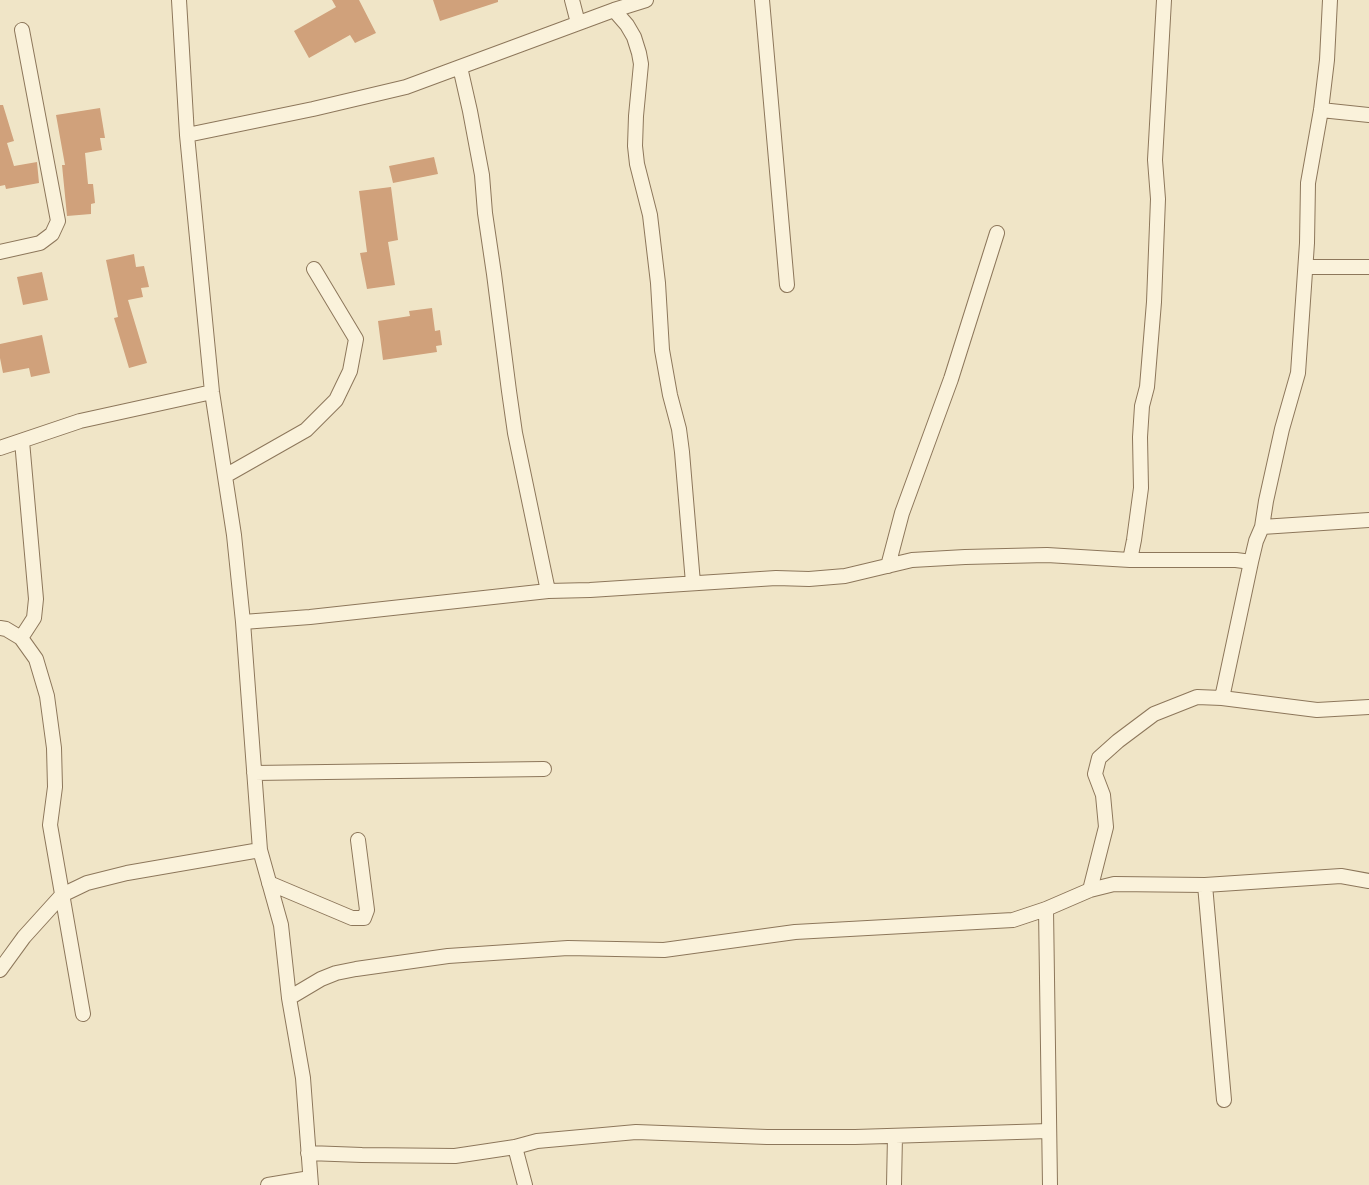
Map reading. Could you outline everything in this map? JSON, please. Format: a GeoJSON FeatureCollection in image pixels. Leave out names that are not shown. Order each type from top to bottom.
{"type":"FeatureCollection","features":[{"type":"Feature","properties":{"kind":"street"},"geometry":{"type":"LineString","coordinates":[[179,0],[187,135],[212,392],[234,535],[243,622],[260,850],[281,925],[289,998],[303,1078],[311,1182],[268,1185]]}},
{"type":"Feature","properties":{"kind":"street"},"geometry":{"type":"LineString","coordinates":[[572,0],[578,23]]}},
{"type":"Feature","properties":{"kind":"street"},"geometry":{"type":"LineString","coordinates":[[187,135],[406,87],[578,23],[646,0]]}},
{"type":"Feature","properties":{"kind":"street"},"geometry":{"type":"LineString","coordinates":[[762,0],[787,285]]}},
{"type":"Feature","properties":{"kind":"street"},"geometry":{"type":"LineString","coordinates":[[1130,560],[1141,488],[1140,437],[1142,406],[1147,387],[1154,302],[1158,199],[1154,160],[1164,0]]}},
{"type":"Feature","properties":{"kind":"street"},"geometry":{"type":"LineString","coordinates":[[1222,698],[1251,562],[1256,542],[1262,527],[1266,501],[1282,429],[1298,373],[1306,267],[1308,183],[1321,110],[1327,60],[1330,0]]}},
{"type":"Feature","properties":{"kind":"street"},"geometry":{"type":"LineString","coordinates":[[614,10],[627,25],[634,37],[641,64],[636,116],[635,152],[650,215],[658,283],[662,350],[670,395],[679,429],[693,583]]}},
{"type":"Feature","properties":{"kind":"street"},"geometry":{"type":"LineString","coordinates":[[0,252],[40,243],[52,234],[58,221],[22,30]]}},
{"type":"Feature","properties":{"kind":"street"},"geometry":{"type":"LineString","coordinates":[[460,67],[482,176],[485,213],[515,433],[548,591]]}},
{"type":"Feature","properties":{"kind":"street"},"geometry":{"type":"LineString","coordinates":[[1321,110],[1369,116]]}},
{"type":"Feature","properties":{"kind":"street"},"geometry":{"type":"LineString","coordinates":[[888,566],[902,513],[951,379],[997,233]]}},
{"type":"Feature","properties":{"kind":"street"},"geometry":{"type":"LineString","coordinates":[[1306,267],[1369,267]]}},
{"type":"Feature","properties":{"kind":"street"},"geometry":{"type":"LineString","coordinates":[[225,476],[306,430],[336,400],[350,371],[356,339],[314,269]]}},
{"type":"Feature","properties":{"kind":"street"},"geometry":{"type":"LineString","coordinates":[[0,448],[80,421],[212,392]]}},
{"type":"Feature","properties":{"kind":"street"},"geometry":{"type":"LineString","coordinates":[[21,638],[34,618],[36,599],[22,441]]}},
{"type":"Feature","properties":{"kind":"street"},"geometry":{"type":"LineString","coordinates":[[1262,527],[1369,520]]}},
{"type":"Feature","properties":{"kind":"street"},"geometry":{"type":"LineString","coordinates":[[243,622],[317,617],[548,591],[590,590],[776,578],[809,579],[845,576],[912,560],[1047,555],[1130,560],[1236,560],[1251,562]]}},
{"type":"Feature","properties":{"kind":"street"},"geometry":{"type":"LineString","coordinates":[[0,628],[6,629],[21,638],[36,659],[47,696],[54,748],[55,787],[50,825],[83,1014]]}},
{"type":"Feature","properties":{"kind":"street"},"geometry":{"type":"LineString","coordinates":[[1090,890],[1106,827],[1103,795],[1096,774],[1099,758],[1118,741],[1154,714],[1197,698],[1222,698],[1317,710],[1369,707]]}},
{"type":"Feature","properties":{"kind":"street"},"geometry":{"type":"LineString","coordinates":[[254,773],[544,769]]}},
{"type":"Feature","properties":{"kind":"street"},"geometry":{"type":"LineString","coordinates":[[269,883],[352,918],[364,918],[367,910],[358,840]]}},
{"type":"Feature","properties":{"kind":"street"},"geometry":{"type":"LineString","coordinates":[[0,970],[24,937],[62,895],[87,883],[127,873],[260,850]]}},
{"type":"Feature","properties":{"kind":"street"},"geometry":{"type":"LineString","coordinates":[[289,998],[321,979],[336,973],[448,956],[568,948],[664,950],[795,932],[1013,920],[1046,909],[1090,890],[1114,884],[1205,885],[1342,876],[1369,881]]}},
{"type":"Feature","properties":{"kind":"street"},"geometry":{"type":"LineString","coordinates":[[1205,885],[1224,1100]]}},
{"type":"Feature","properties":{"kind":"street"},"geometry":{"type":"LineString","coordinates":[[1046,909],[1050,1185]]}},
{"type":"Feature","properties":{"kind":"street"},"geometry":{"type":"LineString","coordinates":[[308,1153],[454,1156],[537,1141],[636,1132],[767,1138],[1049,1131]]}},
{"type":"Feature","properties":{"kind":"street"},"geometry":{"type":"LineString","coordinates":[[894,1185],[895,1136]]}},
{"type":"Feature","properties":{"kind":"street"},"geometry":{"type":"LineString","coordinates":[[515,1146],[525,1185]]}},
{"type":"Feature","properties":{"kind":"building"},"geometry":{"type":"Polygon","coordinates":[[[332,0],[359,0],[376,33],[355,43],[350,35],[309,58],[294,31],[336,7],[332,0]]]}},
{"type":"Feature","properties":{"kind":"building"},"geometry":{"type":"Polygon","coordinates":[[[433,0],[498,0],[498,2],[440,21],[433,0]]]}},
{"type":"Feature","properties":{"kind":"building"},"geometry":{"type":"Polygon","coordinates":[[[0,105],[3,105],[14,141],[7,143],[14,166],[37,162],[39,183],[6,189],[5,185],[0,186],[0,105]]]}},
{"type":"Feature","properties":{"kind":"building"},"geometry":{"type":"Polygon","coordinates":[[[100,108],[105,138],[100,138],[102,150],[85,153],[88,184],[93,184],[95,203],[91,204],[91,214],[67,216],[62,165],[65,165],[56,115],[100,108]]]}},
{"type":"Feature","properties":{"kind":"building"},"geometry":{"type":"Polygon","coordinates":[[[434,157],[438,174],[393,183],[389,166],[434,157]]]}},
{"type":"Feature","properties":{"kind":"building"},"geometry":{"type":"Polygon","coordinates":[[[391,187],[398,240],[388,242],[395,285],[367,289],[360,253],[367,252],[359,191],[391,187]]]}},
{"type":"Feature","properties":{"kind":"building"},"geometry":{"type":"Polygon","coordinates":[[[134,254],[136,267],[144,266],[149,287],[141,288],[143,297],[128,300],[147,363],[129,368],[114,318],[118,317],[106,260],[134,254]]]}},
{"type":"Feature","properties":{"kind":"building"},"geometry":{"type":"Polygon","coordinates":[[[42,272],[48,300],[23,305],[17,277],[42,272]]]}},
{"type":"Feature","properties":{"kind":"building"},"geometry":{"type":"Polygon","coordinates":[[[432,308],[435,331],[440,330],[442,345],[436,346],[437,352],[383,360],[378,321],[410,316],[409,311],[432,308]]]}},
{"type":"Feature","properties":{"kind":"building"},"geometry":{"type":"Polygon","coordinates":[[[42,335],[50,373],[31,377],[29,368],[3,373],[0,358],[0,344],[42,335]]]}}]}
